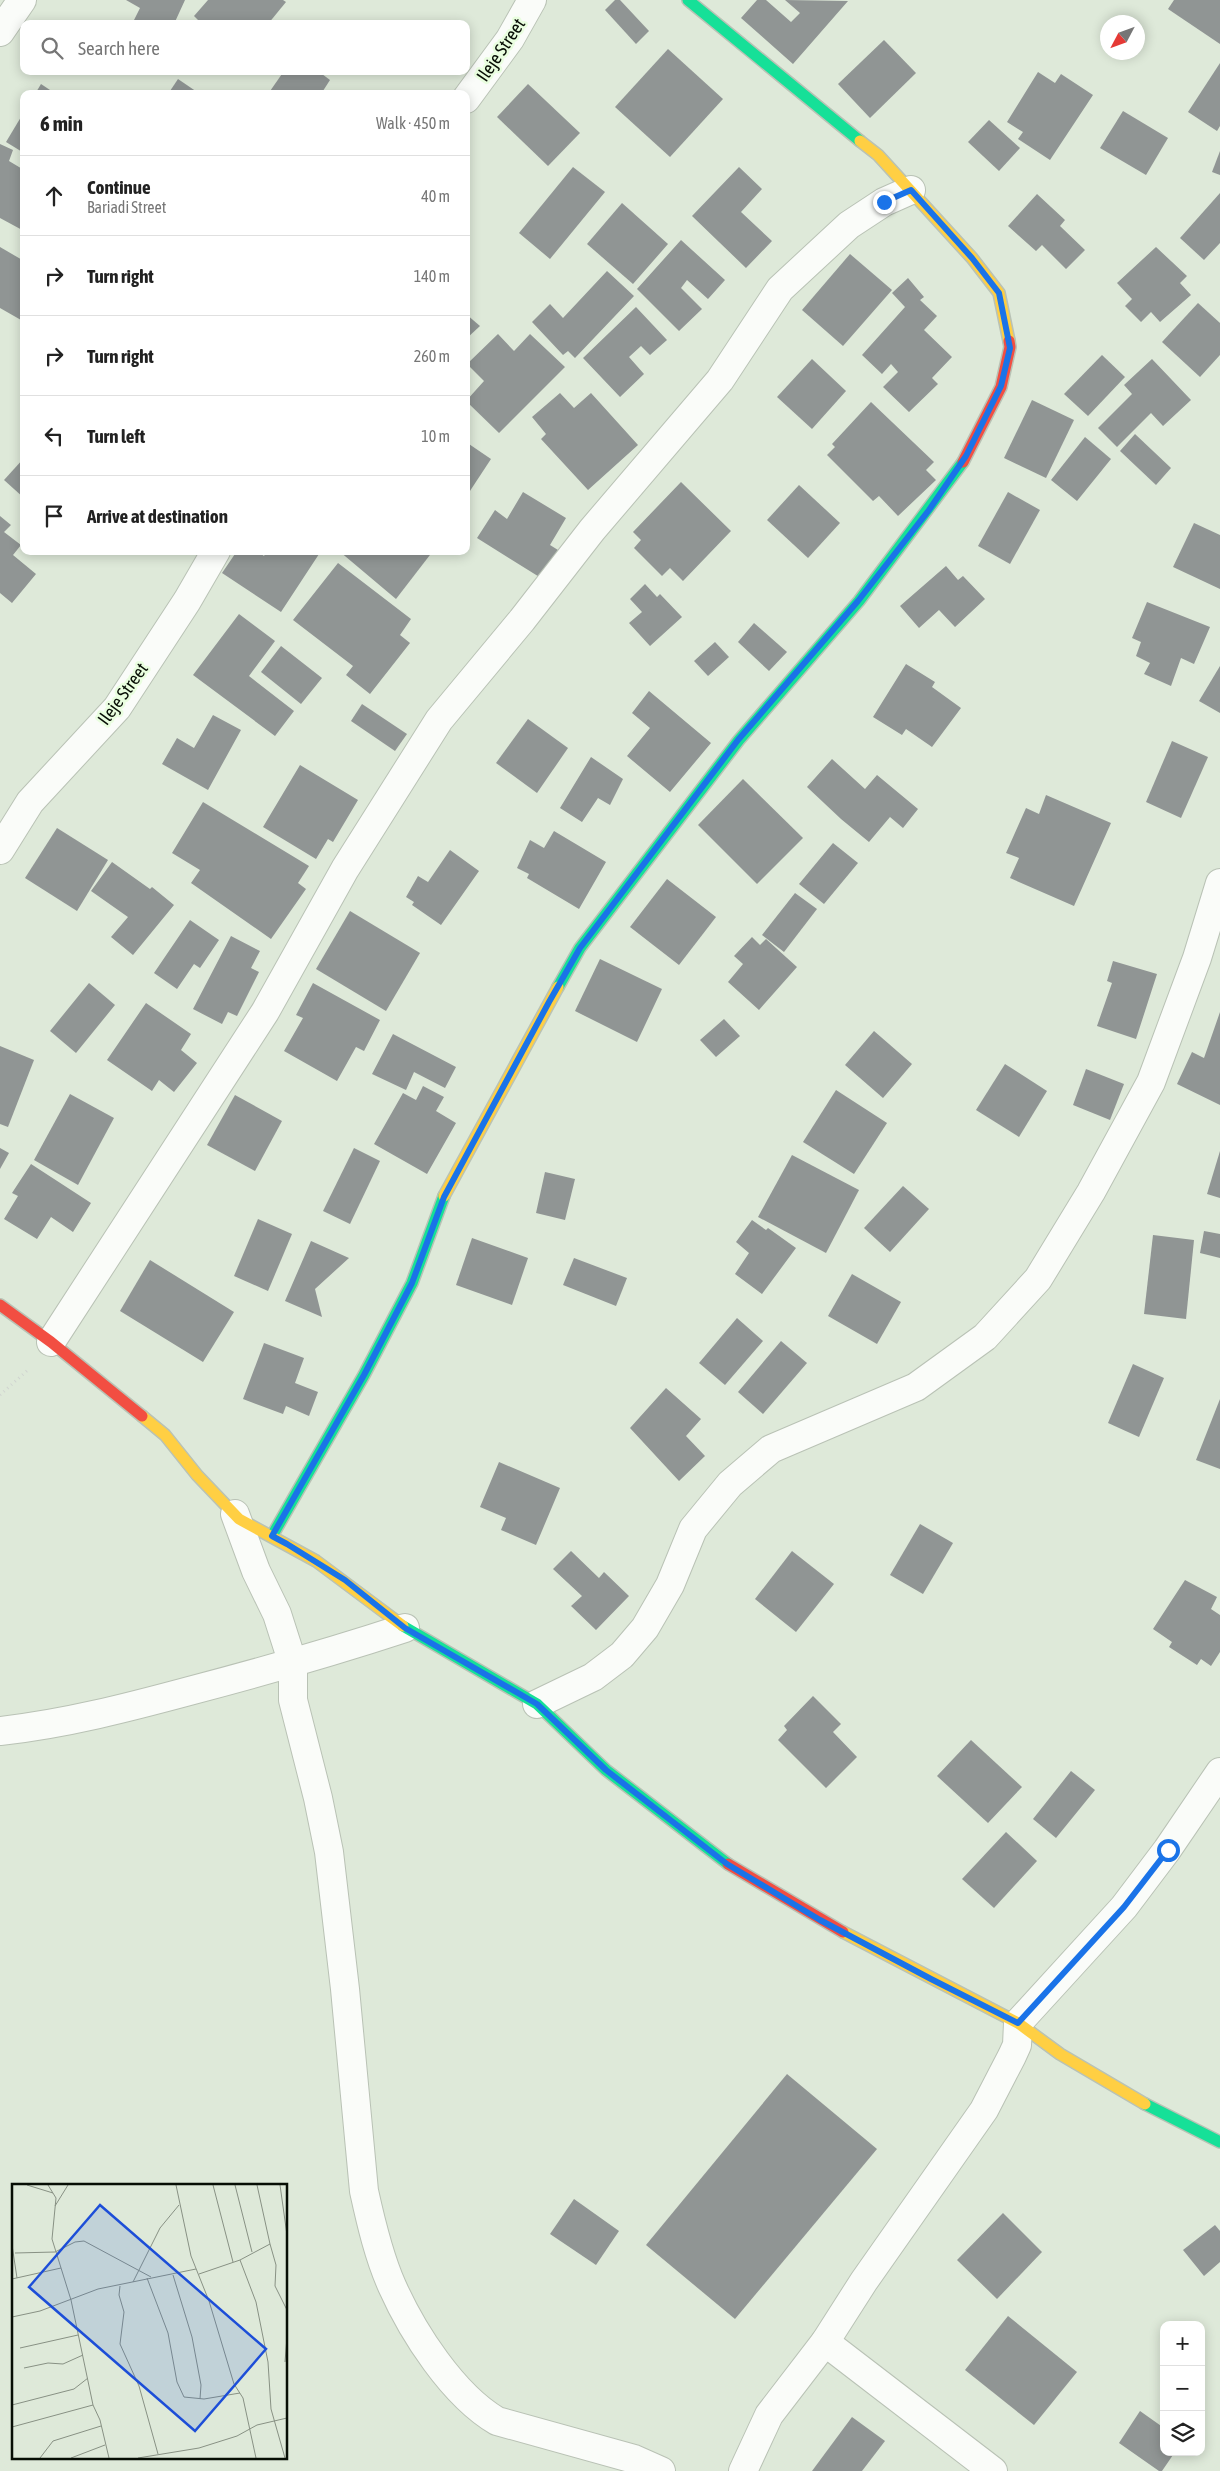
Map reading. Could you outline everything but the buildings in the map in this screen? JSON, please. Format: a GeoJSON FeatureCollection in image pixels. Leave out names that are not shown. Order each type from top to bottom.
{"type":"FeatureCollection","features":[{"type":"Feature","properties":{"kind":"street"},"geometry":{"type":"LineString","coordinates":[[0,32],[22,0]]}},
{"type":"Feature","properties":{"kind":"street","name":"Ileje Street"},"geometry":{"type":"LineString","coordinates":[[470,94],[510,39],[532,0]]}},
{"type":"Feature","properties":{"kind":"street"},"geometry":{"type":"LineString","coordinates":[[272,1536],[364,1375],[412,1283],[444,1197],[580,948],[738,740],[858,601],[929,510],[966,456],[1001,386],[1010,348],[999,293],[972,258],[878,155],[688,0]]}},
{"type":"Feature","properties":{"kind":"street"},"geometry":{"type":"LineString","coordinates":[[52,1342],[265,1012],[345,869],[439,720],[522,620],[592,530],[720,380],[780,289],[848,226],[884,202],[911,190]]}},
{"type":"Feature","properties":{"kind":"street","name":"Ileje Street"},"geometry":{"type":"LineString","coordinates":[[0,850],[30,802],[117,708],[187,601],[214,555]]}},
{"type":"Feature","properties":{"kind":"street"},"geometry":{"type":"LineString","coordinates":[[537,1704],[593,1677],[622,1655],[645,1628],[670,1585],[693,1529],[730,1484],[764,1455],[826,1424],[916,1387],[985,1337],[1038,1279],[1091,1192],[1151,1082],[1197,958],[1220,883]]}},
{"type":"Feature","properties":{"kind":"street"},"geometry":{"type":"LineString","coordinates":[[0,1305],[52,1342],[165,1435],[197,1475],[235,1514],[345,1580],[405,1628],[537,1704],[606,1770],[727,1864],[820,1920],[1018,2023],[1060,2054],[1132,2097],[1220,2142]]}},
{"type":"Feature","properties":{"kind":"street"},"geometry":{"type":"LineString","coordinates":[[235,1514],[256,1571],[276,1614],[293,1664],[293,1700],[318,1798],[329,1852],[345,1989],[364,2191],[371,2222],[392,2286],[421,2339],[443,2369],[471,2401],[497,2421],[634,2458],[661,2471]]}},
{"type":"Feature","properties":{"kind":"street"},"geometry":{"type":"LineString","coordinates":[[0,1732],[30,1728],[114,1710],[293,1664],[405,1628]]}},
{"type":"Feature","properties":{"kind":"street"},"geometry":{"type":"LineString","coordinates":[[743,2471],[769,2415],[825,2342],[864,2281],[984,2110],[1017,2045],[1018,2023],[1124,1907],[1168,1850],[1220,1772]]}},
{"type":"Feature","properties":{"kind":"street"},"geometry":{"type":"LineString","coordinates":[[825,2342],[993,2471]]}},
{"type":"Feature","properties":{"kind":"traffic: fast"},"geometry":{"type":"LineString","coordinates":[[688,0],[860,141]]}},
{"type":"Feature","properties":{"kind":"traffic: fast"},"geometry":{"type":"LineString","coordinates":[[558,987],[580,948],[739,740],[859,601],[963,462]]}},
{"type":"Feature","properties":{"kind":"traffic: fast"},"geometry":{"type":"LineString","coordinates":[[272,1536],[364,1375],[412,1283],[444,1196]]}},
{"type":"Feature","properties":{"kind":"traffic: fast"},"geometry":{"type":"LineString","coordinates":[[403,1626],[537,1704],[606,1770],[728,1864]]}},
{"type":"Feature","properties":{"kind":"traffic: fast"},"geometry":{"type":"LineString","coordinates":[[1145,2104],[1220,2142]]}},
{"type":"Feature","properties":{"kind":"traffic: slow"},"geometry":{"type":"LineString","coordinates":[[860,141],[878,155],[972,258],[999,293],[1009,341]]}},
{"type":"Feature","properties":{"kind":"traffic: slow"},"geometry":{"type":"LineString","coordinates":[[444,1196],[558,987]]}},
{"type":"Feature","properties":{"kind":"traffic: slow"},"geometry":{"type":"LineString","coordinates":[[142,1416],[165,1435],[197,1475],[239,1519],[316,1561],[403,1626]]}},
{"type":"Feature","properties":{"kind":"traffic: slow"},"geometry":{"type":"LineString","coordinates":[[843,1932],[1018,2023],[1060,2054],[1145,2104]]}},
{"type":"Feature","properties":{"kind":"traffic: jam"},"geometry":{"type":"LineString","coordinates":[[963,462],[1001,387],[1010,347],[1009,341]]}},
{"type":"Feature","properties":{"kind":"traffic: jam"},"geometry":{"type":"LineString","coordinates":[[0,1305],[51,1342],[142,1416]]}},
{"type":"Feature","properties":{"kind":"traffic: jam"},"geometry":{"type":"LineString","coordinates":[[728,1864],[843,1932]]}},
{"type":"Feature","properties":{"kind":"route"},"geometry":{"type":"LineString","coordinates":[[884,202],[911,190],[938,218],[999,293],[1010,348],[1001,386],[966,456],[929,510],[858,601],[738,740],[691,805],[611,905],[580,948],[444,1197],[412,1283],[364,1375],[272,1536],[345,1580],[405,1628],[537,1704],[606,1770],[727,1864],[820,1920],[1018,2023],[1124,1907],[1168,1850]]}}]}
